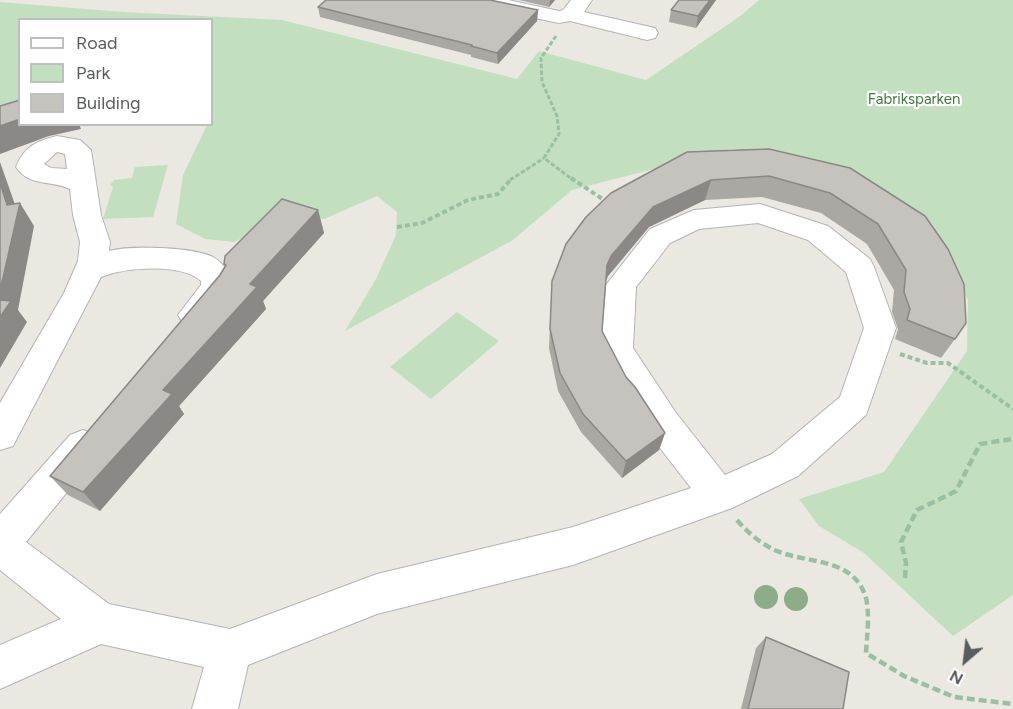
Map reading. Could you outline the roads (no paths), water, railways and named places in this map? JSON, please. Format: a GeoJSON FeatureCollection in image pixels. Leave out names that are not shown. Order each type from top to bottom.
{"type":"FeatureCollection","features":[{"type":"Feature","properties":{"kind":"street"},"geometry":{"type":"LineString","coordinates":[[477,0],[570,11],[646,33]]}},
{"type":"Feature","properties":{"kind":"street"},"geometry":{"type":"LineString","coordinates":[[0,435],[74,303],[93,261],[95,242],[82,184]]}},
{"type":"Feature","properties":{"kind":"street"},"geometry":{"type":"LineString","coordinates":[[105,419],[0,544],[100,623],[230,651],[378,594],[573,546],[719,496],[785,465],[854,405],[880,328],[859,267],[818,233],[760,213],[694,220],[660,236],[621,285],[617,349],[663,424],[719,496]]}},
{"type":"Feature","properties":{"kind":"street"},"geometry":{"type":"LineString","coordinates":[[89,270],[114,260],[148,258],[177,259],[203,265],[216,278],[217,288],[172,340]]}},
{"type":"Feature","properties":{"kind":"street"},"geometry":{"type":"LineString","coordinates":[[0,667],[100,623]]}},
{"type":"Feature","properties":{"kind":"street"},"geometry":{"type":"LineString","coordinates":[[215,709],[230,651]]}},
{"type":"Feature","properties":{"kind":"park label","name":"Fabriksparken"},"geometry":{"type":"Point","coordinates":[914,100]}}]}
